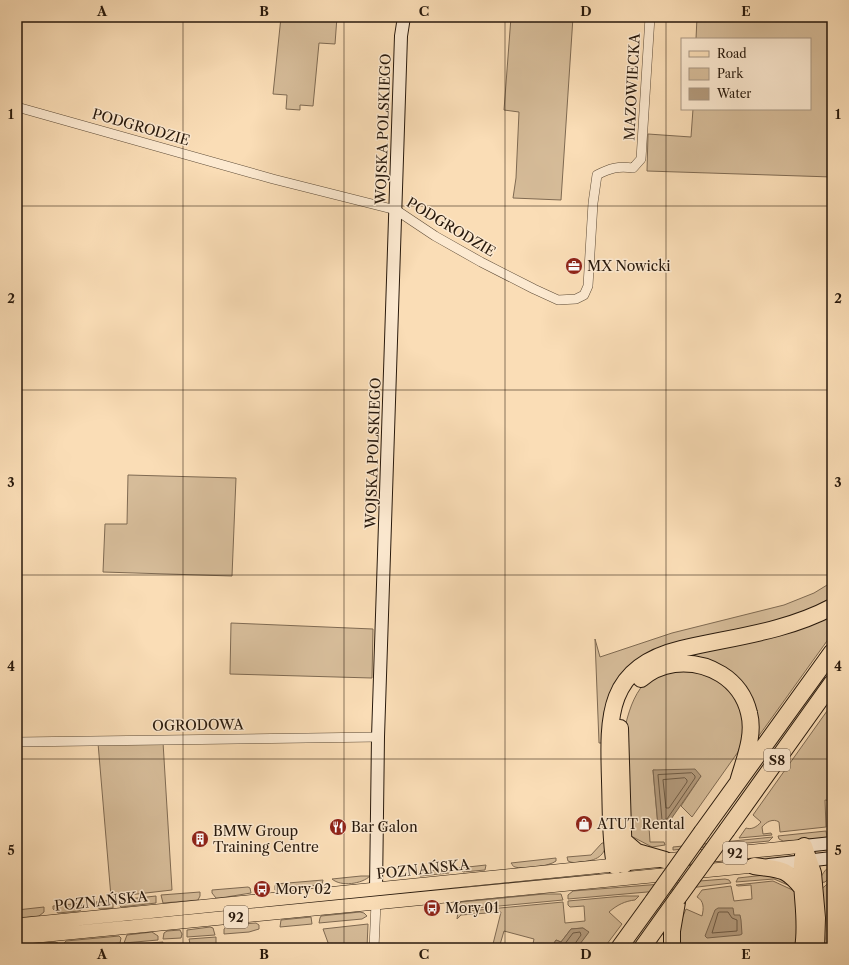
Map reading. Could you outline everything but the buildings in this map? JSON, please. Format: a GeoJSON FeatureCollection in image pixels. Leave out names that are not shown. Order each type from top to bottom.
{"type":"FeatureCollection","features":[{"type":"Feature","properties":{"kind":"highway"},"geometry":{"type":"LineString","coordinates":[[620,870],[611,840],[609,739],[614,702],[626,680],[642,665],[658,656],[778,628],[816,615],[832,607]]}},
{"type":"Feature","properties":{"kind":"highway","name":"S8"},"geometry":{"type":"LineString","coordinates":[[619,948],[832,652]]}},
{"type":"Feature","properties":{"kind":"highway"},"geometry":{"type":"LineString","coordinates":[[620,870],[623,840],[620,739],[622,717],[626,700],[635,686],[654,669],[682,663],[700,665],[715,670],[737,687],[745,700],[750,714],[751,730],[738,782]]}},
{"type":"Feature","properties":{"kind":"highway","name":"S8"},"geometry":{"type":"LineString","coordinates":[[642,948],[832,683]]}},
{"type":"Feature","properties":{"kind":"highway"},"geometry":{"type":"LineString","coordinates":[[623,840],[637,852],[665,860]]}},
{"type":"Feature","properties":{"kind":"highway"},"geometry":{"type":"LineString","coordinates":[[803,948],[805,915],[802,888],[805,856]]}},
{"type":"Feature","properties":{"kind":"highway"},"geometry":{"type":"LineString","coordinates":[[805,856],[813,873],[817,918],[816,948]]}},
{"type":"Feature","properties":{"kind":"highway"},"geometry":{"type":"LineString","coordinates":[[754,866],[787,873],[802,888]]}},
{"type":"Feature","properties":{"kind":"highway"},"geometry":{"type":"LineString","coordinates":[[672,948],[672,932],[677,899]]}},
{"type":"Feature","properties":{"kind":"main road","name":"POZNAŃSKA"},"geometry":{"type":"LineString","coordinates":[[17,938],[376,903],[620,870],[665,860],[805,856]]}},
{"type":"Feature","properties":{"kind":"main road","name":"POZNAŃSKA"},"geometry":{"type":"LineString","coordinates":[[17,925],[376,889],[620,870],[754,866]]}},
{"type":"Feature","properties":{"kind":"street","name":"WOJSKA POLSKIEGO"},"geometry":{"type":"LineString","coordinates":[[376,889],[378,737],[401,36],[404,17]]}},
{"type":"Feature","properties":{"kind":"street","name":"MAZOWIECKA"},"geometry":{"type":"LineString","coordinates":[[641,159],[650,17]]}},
{"type":"Feature","properties":{"kind":"street","name":"PODGRODZIE"},"geometry":{"type":"LineString","coordinates":[[17,107],[273,179],[396,210],[435,236],[474,259],[558,300],[576,299],[584,295],[588,286],[596,175],[608,168],[633,168],[641,159]]}},
{"type":"Feature","properties":{"kind":"street","name":"OGRODOWA"},"geometry":{"type":"LineString","coordinates":[[17,742],[378,737]]}},
{"type":"Feature","properties":{"kind":"street","name":"POZNAŃSKA"},"geometry":{"type":"LineString","coordinates":[[754,866],[805,856],[832,843]]}},
{"type":"Feature","properties":{"kind":"street","name":"POZNAŃSKA"},"geometry":{"type":"LineString","coordinates":[[805,856],[832,858]]}},
{"type":"Feature","properties":{"kind":"street"},"geometry":{"type":"LineString","coordinates":[[374,948],[376,903]]}},
{"type":"Feature","properties":{"kind":"green space"},"geometry":{"type":"Polygon","coordinates":[[[281,17],[337,17],[335,44],[319,43],[313,106],[300,105],[300,110],[286,109],[287,95],[273,94],[281,17]]]}},
{"type":"Feature","properties":{"kind":"green space"},"geometry":{"type":"Polygon","coordinates":[[[511,17],[573,17],[561,200],[513,198],[516,178],[519,112],[504,110],[511,17]]]}},
{"type":"Feature","properties":{"kind":"green space"},"geometry":{"type":"Polygon","coordinates":[[[697,17],[832,17],[832,177],[647,171],[648,134],[691,137],[693,110],[811,110],[811,38],[696,38],[697,17]]]}},
{"type":"Feature","properties":{"kind":"green space"},"geometry":{"type":"Polygon","coordinates":[[[128,475],[236,478],[232,576],[103,572],[105,524],[127,524],[128,475]]]}},
{"type":"Feature","properties":{"kind":"green space"},"geometry":{"type":"Polygon","coordinates":[[[832,582],[832,601],[823,607],[633,664],[602,743],[599,743],[595,639],[600,657],[672,633],[784,605],[814,593],[832,582]]]}},
{"type":"Feature","properties":{"kind":"green space"},"geometry":{"type":"Polygon","coordinates":[[[832,613],[832,634],[753,744],[746,692],[675,658],[832,613]]]}},
{"type":"Feature","properties":{"kind":"green space"},"geometry":{"type":"Polygon","coordinates":[[[231,623],[373,629],[372,678],[230,674],[231,623]]]}},
{"type":"Feature","properties":{"kind":"green space"},"geometry":{"type":"Polygon","coordinates":[[[679,667],[726,682],[743,711],[743,738],[738,752],[692,817],[681,806],[701,776],[653,770],[658,826],[649,827],[650,842],[664,842],[665,845],[652,847],[633,837],[628,837],[626,723],[634,699],[644,683],[656,675],[679,667]]]}},
{"type":"Feature","properties":{"kind":"green space"},"geometry":{"type":"Polygon","coordinates":[[[832,704],[832,801],[825,800],[826,827],[780,832],[779,822],[772,821],[768,822],[762,827],[763,834],[771,833],[772,835],[739,838],[746,828],[754,828],[761,822],[753,815],[832,704]]]}},
{"type":"Feature","properties":{"kind":"green space"},"geometry":{"type":"Polygon","coordinates":[[[163,742],[172,890],[111,897],[98,743],[163,742]]]}},
{"type":"Feature","properties":{"kind":"green space"},"geometry":{"type":"Polygon","coordinates":[[[826,831],[826,838],[783,841],[779,839],[778,836],[826,831]]]}},
{"type":"Feature","properties":{"kind":"green space"},"geometry":{"type":"Polygon","coordinates":[[[773,837],[769,841],[673,850],[673,847],[773,837]]]}},
{"type":"Feature","properties":{"kind":"green space"},"geometry":{"type":"Polygon","coordinates":[[[602,843],[606,843],[605,848],[598,858],[577,863],[568,861],[567,857],[591,855],[602,843]]]}},
{"type":"Feature","properties":{"kind":"green space"},"geometry":{"type":"Polygon","coordinates":[[[787,854],[796,857],[636,872],[629,870],[787,854]]]}},
{"type":"Feature","properties":{"kind":"green space"},"geometry":{"type":"Polygon","coordinates":[[[556,858],[556,861],[553,863],[530,868],[515,867],[511,863],[556,858]]]}},
{"type":"Feature","properties":{"kind":"green space"},"geometry":{"type":"Polygon","coordinates":[[[486,865],[485,870],[463,872],[459,868],[486,865]]]}},
{"type":"Feature","properties":{"kind":"green space"},"geometry":{"type":"Polygon","coordinates":[[[832,865],[832,875],[825,882],[819,883],[824,872],[832,865]]]}},
{"type":"Feature","properties":{"kind":"green space"},"geometry":{"type":"Polygon","coordinates":[[[452,869],[449,873],[421,876],[419,872],[452,869]]]}},
{"type":"Feature","properties":{"kind":"green space"},"geometry":{"type":"Polygon","coordinates":[[[601,872],[596,875],[488,885],[404,897],[404,891],[601,872]]]}},
{"type":"Feature","properties":{"kind":"green space"},"geometry":{"type":"Polygon","coordinates":[[[774,874],[779,875],[790,886],[774,879],[736,882],[738,878],[774,874]]]}},
{"type":"Feature","properties":{"kind":"green space"},"geometry":{"type":"Polygon","coordinates":[[[370,876],[362,881],[351,884],[341,883],[332,879],[370,876]]]}},
{"type":"Feature","properties":{"kind":"green space"},"geometry":{"type":"Polygon","coordinates":[[[725,879],[729,880],[731,883],[568,899],[568,895],[573,891],[725,879]]]}},
{"type":"Feature","properties":{"kind":"green space"},"geometry":{"type":"Polygon","coordinates":[[[832,879],[832,948],[823,948],[825,939],[820,889],[832,879]]]}},
{"type":"Feature","properties":{"kind":"green space"},"geometry":{"type":"Polygon","coordinates":[[[323,880],[322,884],[319,885],[275,890],[276,884],[323,880]]]}},
{"type":"Feature","properties":{"kind":"green space"},"geometry":{"type":"Polygon","coordinates":[[[773,881],[799,893],[798,948],[677,948],[676,933],[686,909],[702,916],[703,905],[697,897],[702,890],[731,886],[734,901],[752,899],[751,885],[736,885],[773,881]]]}},
{"type":"Feature","properties":{"kind":"green space"},"geometry":{"type":"Polygon","coordinates":[[[250,888],[251,893],[216,898],[212,893],[212,890],[250,888]]]}},
{"type":"Feature","properties":{"kind":"green space"},"geometry":{"type":"Polygon","coordinates":[[[200,892],[198,900],[163,903],[161,895],[200,892]]]}},
{"type":"Feature","properties":{"kind":"green space"},"geometry":{"type":"Polygon","coordinates":[[[544,894],[561,894],[563,900],[457,910],[457,906],[461,902],[544,894]]]}},
{"type":"Feature","properties":{"kind":"green space"},"geometry":{"type":"Polygon","coordinates":[[[156,896],[156,903],[121,907],[119,905],[119,900],[156,896]]]}},
{"type":"Feature","properties":{"kind":"green space"},"geometry":{"type":"Polygon","coordinates":[[[639,896],[635,900],[621,904],[609,912],[622,924],[604,948],[577,948],[588,932],[583,928],[571,929],[561,942],[556,940],[551,948],[532,948],[534,939],[504,931],[499,948],[492,948],[501,912],[461,915],[457,919],[458,912],[563,902],[565,923],[585,921],[584,906],[570,907],[568,905],[568,901],[639,896]]]}},
{"type":"Feature","properties":{"kind":"green space"},"geometry":{"type":"Polygon","coordinates":[[[113,900],[113,908],[100,909],[97,907],[96,902],[113,900]]]}},
{"type":"Feature","properties":{"kind":"green space"},"geometry":{"type":"Polygon","coordinates":[[[82,903],[81,910],[79,911],[58,913],[53,909],[53,906],[82,903]]]}},
{"type":"Feature","properties":{"kind":"green space"},"geometry":{"type":"Polygon","coordinates":[[[44,907],[44,912],[39,916],[17,918],[17,910],[44,907]]]}},
{"type":"Feature","properties":{"kind":"green space"},"geometry":{"type":"Polygon","coordinates":[[[360,912],[367,916],[362,919],[319,923],[321,916],[360,912]]]}},
{"type":"Feature","properties":{"kind":"green space"},"geometry":{"type":"Polygon","coordinates":[[[311,917],[312,924],[280,927],[281,920],[311,917]]]}},
{"type":"Feature","properties":{"kind":"green space"},"geometry":{"type":"Polygon","coordinates":[[[256,923],[259,925],[259,929],[249,932],[224,934],[224,929],[229,925],[256,923]]]}},
{"type":"Feature","properties":{"kind":"green space"},"geometry":{"type":"Polygon","coordinates":[[[368,924],[367,948],[330,948],[323,929],[368,924]]]}},
{"type":"Feature","properties":{"kind":"green space"},"geometry":{"type":"Polygon","coordinates":[[[210,927],[213,928],[215,935],[187,937],[187,930],[210,927]]]}},
{"type":"Feature","properties":{"kind":"green space"},"geometry":{"type":"Polygon","coordinates":[[[180,930],[182,934],[181,938],[163,939],[164,933],[167,931],[180,930]]]}},
{"type":"Feature","properties":{"kind":"green space"},"geometry":{"type":"Polygon","coordinates":[[[152,932],[158,936],[158,940],[124,943],[127,935],[152,932]]]}},
{"type":"Feature","properties":{"kind":"green space"},"geometry":{"type":"Polygon","coordinates":[[[119,936],[121,938],[120,943],[64,948],[64,943],[66,941],[119,936]]]}},
{"type":"Feature","properties":{"kind":"green space"},"geometry":{"type":"Polygon","coordinates":[[[216,937],[216,948],[191,948],[189,939],[216,937]]]}},
{"type":"Feature","properties":{"kind":"green space"},"geometry":{"type":"Polygon","coordinates":[[[55,942],[58,943],[59,948],[17,948],[17,946],[55,942]]]}},
{"type":"Feature","properties":{"kind":"green space"},"geometry":{"type":"Polygon","coordinates":[[[163,942],[162,948],[115,948],[115,946],[163,942]]]}},
{"type":"Feature","properties":{"kind":"water"},"geometry":{"type":"Polygon","coordinates":[[[695,769],[701,776],[669,822],[658,826],[653,770],[695,769]]]}},
{"type":"Feature","properties":{"kind":"water"},"geometry":{"type":"Polygon","coordinates":[[[718,908],[733,908],[734,915],[740,915],[742,934],[707,938],[705,936],[715,910],[718,908]]]}},
{"type":"Feature","properties":{"kind":"water"},"geometry":{"type":"Polygon","coordinates":[[[583,928],[589,932],[577,948],[551,948],[556,940],[561,942],[571,929],[583,928]]]}},
{"type":"Feature","properties":{"kind":"place","name":"MX Nowicki"},"geometry":{"type":"Point","coordinates":[574,266]}},
{"type":"Feature","properties":{"kind":"place","name":"ATUT Rental"},"geometry":{"type":"Point","coordinates":[584,824]}},
{"type":"Feature","properties":{"kind":"place","name":"Bar Galon"},"geometry":{"type":"Point","coordinates":[338,827]}},
{"type":"Feature","properties":{"kind":"place","name":"BMW Group Training Centre"},"geometry":{"type":"Point","coordinates":[200,839]}},
{"type":"Feature","properties":{"kind":"place","name":"Mory 02"},"geometry":{"type":"Point","coordinates":[262,889]}},
{"type":"Feature","properties":{"kind":"place","name":"Mory 01"},"geometry":{"type":"Point","coordinates":[432,908]}}]}
